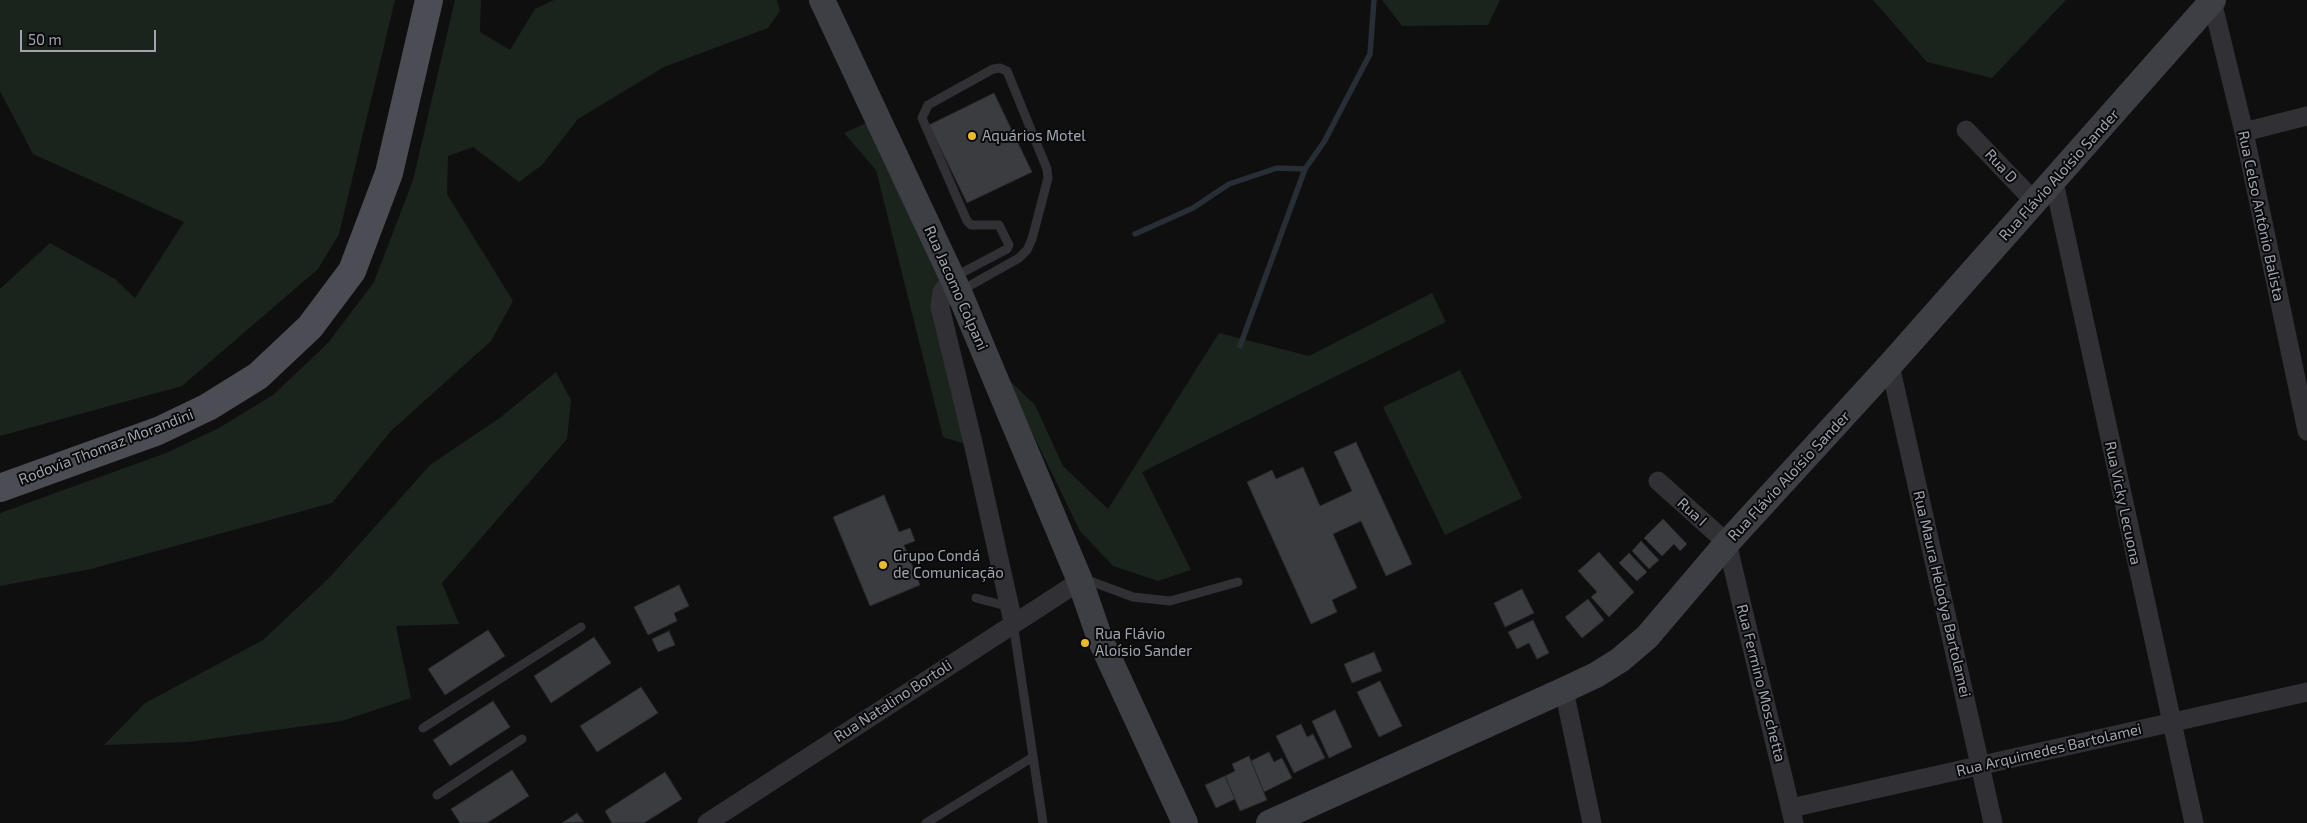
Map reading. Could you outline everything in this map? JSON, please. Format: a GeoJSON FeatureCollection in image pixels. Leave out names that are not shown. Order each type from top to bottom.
{"type":"FeatureCollection","features":[{"type":"Feature","properties":{"kind":"main road","name":"Rodovia Thomaz Morandini"},"geometry":{"type":"LineString","coordinates":[[0,488],[158,431],[208,408],[258,376],[310,327],[352,271],[390,174],[430,0]]}},
{"type":"Feature","properties":{"kind":"street","name":"Rua Jacomo Colpani"},"geometry":{"type":"LineString","coordinates":[[822,0],[956,285],[1080,581]]}},
{"type":"Feature","properties":{"kind":"street","name":"Rua Celso Antônio Balista"},"geometry":{"type":"LineString","coordinates":[[2212,1],[2244,132],[2307,431]]}},
{"type":"Feature","properties":{"kind":"street","name":"Rua Flávio Aloísio Sander"},"geometry":{"type":"LineString","coordinates":[[1269,823],[1596,675],[1620,660],[1647,637],[1727,543],[2054,182],[2212,1]]}},
{"type":"Feature","properties":{"kind":"street"},"geometry":{"type":"LineString","coordinates":[[2244,132],[2307,116]]}},
{"type":"Feature","properties":{"kind":"street","name":"Rua D"},"geometry":{"type":"LineString","coordinates":[[1966,130],[2035,202]]}},
{"type":"Feature","properties":{"kind":"street","name":"Rua Vicky Lecuona"},"geometry":{"type":"LineString","coordinates":[[2054,182],[2194,823]]}},
{"type":"Feature","properties":{"kind":"street"},"geometry":{"type":"LineString","coordinates":[[956,285],[942,292],[940,307],[1012,615]]}},
{"type":"Feature","properties":{"kind":"street","name":"Rua Maura Helodya Bartolamei"},"geometry":{"type":"LineString","coordinates":[[1890,365],[1982,766],[1993,823]]}},
{"type":"Feature","properties":{"kind":"street","name":"Rua I"},"geometry":{"type":"LineString","coordinates":[[1658,481],[1727,543]]}},
{"type":"Feature","properties":{"kind":"street","name":"Rua Fermino Moschetta"},"geometry":{"type":"LineString","coordinates":[[1727,543],[1793,816]]}},
{"type":"Feature","properties":{"kind":"street"},"geometry":{"type":"LineString","coordinates":[[1080,581],[1100,639],[1185,823]]}},
{"type":"Feature","properties":{"kind":"street","name":"Rua Natalino Bortoli"},"geometry":{"type":"LineString","coordinates":[[706,823],[1012,615],[1080,581]]}},
{"type":"Feature","properties":{"kind":"street"},"geometry":{"type":"LineString","coordinates":[[1564,690],[1592,823]]}},
{"type":"Feature","properties":{"kind":"street","name":"Rua Arquimedes Bartolamei"},"geometry":{"type":"LineString","coordinates":[[1793,816],[1982,766],[2307,692]]}},
{"type":"Feature","properties":{"kind":"lane"},"geometry":{"type":"LineString","coordinates":[[1000,68],[1007,71],[1047,169],[1048,178],[1032,239],[1027,250],[1018,258],[956,285],[1007,249],[1009,245],[1000,225],[971,225],[967,221],[922,118],[928,105],[993,69],[1000,68]]}},
{"type":"Feature","properties":{"kind":"lane"},"geometry":{"type":"LineString","coordinates":[[1080,581],[1090,581],[1134,597],[1170,601],[1238,582]]}},
{"type":"Feature","properties":{"kind":"lane"},"geometry":{"type":"LineString","coordinates":[[976,598],[1012,615],[1043,823]]}},
{"type":"Feature","properties":{"kind":"lane"},"geometry":{"type":"LineString","coordinates":[[423,728],[581,627]]}},
{"type":"Feature","properties":{"kind":"lane"},"geometry":{"type":"LineString","coordinates":[[437,795],[522,739]]}},
{"type":"Feature","properties":{"kind":"lane"},"geometry":{"type":"LineString","coordinates":[[926,823],[1032,756]]}},
{"type":"Feature","properties":{"kind":"shaded area"},"geometry":{"type":"Polygon","coordinates":[[[0,0],[395,0],[339,234],[318,269],[182,386],[0,436],[0,289],[50,243],[115,279],[135,298],[184,222],[33,154],[0,91],[0,0]]]}},
{"type":"Feature","properties":{"kind":"shaded area"},"geometry":{"type":"Polygon","coordinates":[[[455,0],[481,0],[480,32],[510,50],[535,9],[554,0],[777,0],[780,11],[768,28],[664,67],[578,119],[542,165],[519,182],[473,147],[448,156],[447,194],[513,301],[491,341],[391,431],[332,503],[91,569],[0,586],[0,513],[166,453],[219,428],[273,395],[328,343],[374,282],[413,180],[455,0]]]}},
{"type":"Feature","properties":{"kind":"shaded area"},"geometry":{"type":"Polygon","coordinates":[[[1382,0],[1500,0],[1488,25],[1402,26],[1382,0]]]}},
{"type":"Feature","properties":{"kind":"shaded area"},"geometry":{"type":"Polygon","coordinates":[[[1873,0],[2066,0],[1992,78],[1927,62],[1873,0]]]}},
{"type":"Feature","properties":{"kind":"shaded area"},"geometry":{"type":"Polygon","coordinates":[[[877,118],[953,277],[942,292],[974,447],[943,437],[876,170],[844,133],[877,118]]]}},
{"type":"Feature","properties":{"kind":"shaded area"},"geometry":{"type":"Polygon","coordinates":[[[1432,293],[1446,322],[1142,472],[1191,570],[1158,581],[1113,566],[1080,531],[1004,375],[1035,405],[1063,466],[1108,509],[1219,333],[1309,356],[1432,293]]]}},
{"type":"Feature","properties":{"kind":"shaded area"},"geometry":{"type":"Polygon","coordinates":[[[1460,370],[1522,498],[1445,535],[1383,407],[1460,370]]]}},
{"type":"Feature","properties":{"kind":"shaded area"},"geometry":{"type":"Polygon","coordinates":[[[556,372],[571,400],[567,439],[442,583],[459,624],[396,626],[411,698],[342,721],[188,742],[104,745],[145,703],[263,640],[330,577],[430,465],[501,417],[556,372]]]}},
{"type":"Feature","properties":{"kind":"building"},"geometry":{"type":"Polygon","coordinates":[[[994,93],[1032,172],[967,203],[929,125],[994,93]]]}},
{"type":"Feature","properties":{"kind":"building"},"geometry":{"type":"Polygon","coordinates":[[[1356,442],[1412,564],[1386,576],[1361,521],[1333,534],[1357,588],[1332,600],[1337,612],[1311,624],[1247,482],[1272,470],[1276,479],[1303,467],[1320,506],[1352,491],[1334,452],[1356,442]]]}},
{"type":"Feature","properties":{"kind":"building","name":"Grupo Condá de Comunicação"},"geometry":{"type":"Polygon","coordinates":[[[884,495],[899,532],[910,528],[915,541],[904,545],[920,585],[870,606],[833,517],[884,495]]]}},
{"type":"Feature","properties":{"kind":"building"},"geometry":{"type":"Polygon","coordinates":[[[1663,519],[1687,544],[1680,551],[1674,544],[1662,556],[1644,538],[1663,519]]]}},
{"type":"Feature","properties":{"kind":"building"},"geometry":{"type":"Polygon","coordinates":[[[1641,541],[1659,560],[1649,569],[1632,551],[1641,541]]]}},
{"type":"Feature","properties":{"kind":"building"},"geometry":{"type":"Polygon","coordinates":[[[1599,552],[1634,592],[1609,617],[1591,597],[1597,592],[1578,571],[1599,552]]]}},
{"type":"Feature","properties":{"kind":"building"},"geometry":{"type":"Polygon","coordinates":[[[1629,553],[1647,572],[1637,581],[1619,563],[1629,553]]]}},
{"type":"Feature","properties":{"kind":"building"},"geometry":{"type":"Polygon","coordinates":[[[679,585],[689,606],[674,613],[677,621],[648,635],[634,607],[679,585]]]}},
{"type":"Feature","properties":{"kind":"building"},"geometry":{"type":"Polygon","coordinates":[[[1522,589],[1534,613],[1505,627],[1494,603],[1522,589]]]}},
{"type":"Feature","properties":{"kind":"building"},"geometry":{"type":"Polygon","coordinates":[[[1588,599],[1604,620],[1582,638],[1565,617],[1588,599]]]}},
{"type":"Feature","properties":{"kind":"building"},"geometry":{"type":"Polygon","coordinates":[[[1533,620],[1549,653],[1537,659],[1529,643],[1517,649],[1508,632],[1533,620]]]}},
{"type":"Feature","properties":{"kind":"building"},"geometry":{"type":"Polygon","coordinates":[[[488,630],[505,656],[445,695],[428,669],[488,630]]]}},
{"type":"Feature","properties":{"kind":"building"},"geometry":{"type":"Polygon","coordinates":[[[669,631],[675,645],[658,652],[652,639],[669,631]]]}},
{"type":"Feature","properties":{"kind":"building"},"geometry":{"type":"Polygon","coordinates":[[[594,637],[611,663],[551,703],[534,676],[594,637]]]}},
{"type":"Feature","properties":{"kind":"building"},"geometry":{"type":"Polygon","coordinates":[[[1374,652],[1382,671],[1352,683],[1344,664],[1374,652]]]}},
{"type":"Feature","properties":{"kind":"building"},"geometry":{"type":"Polygon","coordinates":[[[1380,681],[1402,726],[1379,737],[1357,692],[1380,681]]]}},
{"type":"Feature","properties":{"kind":"building"},"geometry":{"type":"Polygon","coordinates":[[[641,687],[658,713],[597,752],[580,726],[641,687]]]}},
{"type":"Feature","properties":{"kind":"building"},"geometry":{"type":"Polygon","coordinates":[[[493,701],[510,727],[450,766],[433,740],[493,701]]]}},
{"type":"Feature","properties":{"kind":"building"},"geometry":{"type":"Polygon","coordinates":[[[1335,710],[1352,747],[1329,758],[1312,721],[1335,710]]]}},
{"type":"Feature","properties":{"kind":"building"},"geometry":{"type":"Polygon","coordinates":[[[1301,724],[1307,737],[1313,734],[1325,758],[1294,773],[1276,736],[1301,724]]]}},
{"type":"Feature","properties":{"kind":"building"},"geometry":{"type":"Polygon","coordinates":[[[1269,752],[1274,762],[1282,758],[1292,778],[1264,792],[1251,761],[1269,752]]]}},
{"type":"Feature","properties":{"kind":"building"},"geometry":{"type":"Polygon","coordinates":[[[1249,756],[1267,800],[1240,811],[1225,776],[1235,771],[1232,764],[1249,756]]]}},
{"type":"Feature","properties":{"kind":"building"},"geometry":{"type":"Polygon","coordinates":[[[512,770],[529,796],[487,823],[460,823],[451,809],[512,770]]]}},
{"type":"Feature","properties":{"kind":"building"},"geometry":{"type":"Polygon","coordinates":[[[665,772],[682,799],[644,823],[612,823],[605,811],[665,772]]]}},
{"type":"Feature","properties":{"kind":"building"},"geometry":{"type":"Polygon","coordinates":[[[1225,776],[1235,799],[1216,808],[1205,785],[1225,776]]]}},
{"type":"Feature","properties":{"kind":"building"},"geometry":{"type":"Polygon","coordinates":[[[577,813],[584,822],[562,823],[577,813]]]}},
{"type":"Feature","properties":{"kind":"waterway"},"geometry":{"type":"LineString","coordinates":[[1240,346],[1305,169],[1324,142],[1370,54],[1374,0]]}},
{"type":"Feature","properties":{"kind":"waterway"},"geometry":{"type":"LineString","coordinates":[[1135,234],[1193,208],[1229,184],[1277,168],[1305,169]]}},
{"type":"Feature","properties":{"kind":"place","name":"Aquários Motel"},"geometry":{"type":"Point","coordinates":[972,136]}},
{"type":"Feature","properties":{"kind":"place","name":"Grupo Condá de Comunicação"},"geometry":{"type":"Point","coordinates":[883,565]}},
{"type":"Feature","properties":{"kind":"place","name":"Rua Flávio Aloísio Sander"},"geometry":{"type":"Point","coordinates":[1085,643]}}]}
